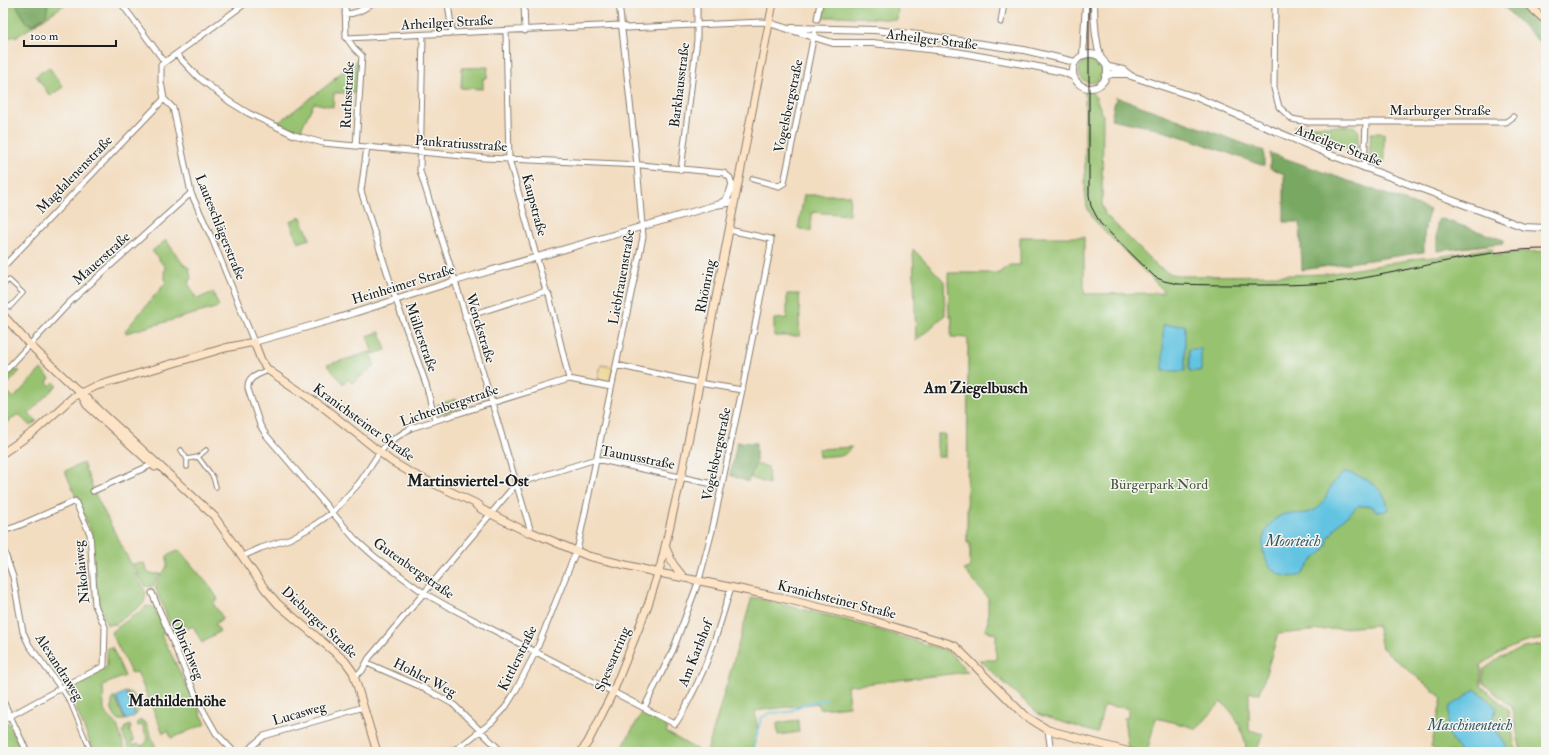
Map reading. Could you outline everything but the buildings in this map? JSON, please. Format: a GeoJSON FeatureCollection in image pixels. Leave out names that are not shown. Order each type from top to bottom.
{"type":"FeatureCollection","features":[{"type":"Feature","properties":{"kind":"main road","name":"Rhönring"},"geometry":{"type":"LineString","coordinates":[[659,573],[681,478],[773,3]]}},
{"type":"Feature","properties":{"kind":"main road"},"geometry":{"type":"LineString","coordinates":[[1526,3],[1546,21]]}},
{"type":"Feature","properties":{"kind":"main road"},"geometry":{"type":"LineString","coordinates":[[732,185],[741,143],[746,139]]}},
{"type":"Feature","properties":{"kind":"main road","name":"Dieburger Straße"},"geometry":{"type":"LineString","coordinates":[[3,315],[29,344],[81,392],[87,405],[153,462],[220,524],[265,589],[278,604],[345,661],[355,676],[377,752]]}},
{"type":"Feature","properties":{"kind":"main road","name":"Kranichsteiner Straße"},"geometry":{"type":"LineString","coordinates":[[254,342],[261,360],[268,370],[323,407],[380,452],[411,473],[491,512],[527,532],[531,532],[588,556],[659,573],[731,587],[871,620],[916,632],[955,646],[1024,715],[1048,730],[1107,749],[1130,752]]}},
{"type":"Feature","properties":{"kind":"main road","name":"Heinheimer Straße"},"geometry":{"type":"LineString","coordinates":[[3,453],[28,436],[73,397],[81,392],[93,387],[226,348],[254,342]]}},
{"type":"Feature","properties":{"kind":"main road"},"geometry":{"type":"LineString","coordinates":[[665,546],[673,564],[684,578]]}},
{"type":"Feature","properties":{"kind":"main road","name":"Spessartring"},"geometry":{"type":"LineString","coordinates":[[580,752],[588,742],[613,692],[648,605],[659,573]]}},
{"type":"Feature","properties":{"kind":"street"},"geometry":{"type":"LineString","coordinates":[[121,3],[164,61]]}},
{"type":"Feature","properties":{"kind":"street"},"geometry":{"type":"LineString","coordinates":[[164,99],[160,70],[164,61],[176,54],[246,3]]}},
{"type":"Feature","properties":{"kind":"street"},"geometry":{"type":"LineString","coordinates":[[345,3],[346,38]]}},
{"type":"Feature","properties":{"kind":"street"},"geometry":{"type":"LineString","coordinates":[[345,14],[354,14],[368,7],[372,3]]}},
{"type":"Feature","properties":{"kind":"street"},"geometry":{"type":"LineString","coordinates":[[448,3],[452,33]]}},
{"type":"Feature","properties":{"kind":"street"},"geometry":{"type":"LineString","coordinates":[[524,3],[526,31]]}},
{"type":"Feature","properties":{"kind":"street","name":"Liebfrauenstraße"},"geometry":{"type":"LineString","coordinates":[[576,552],[616,365],[643,227],[619,3]]}},
{"type":"Feature","properties":{"kind":"street","name":"Barkhausstraße"},"geometry":{"type":"LineString","coordinates":[[681,170],[697,40],[697,3]]}},
{"type":"Feature","properties":{"kind":"street"},"geometry":{"type":"LineString","coordinates":[[816,19],[820,3]]}},
{"type":"Feature","properties":{"kind":"street"},"geometry":{"type":"LineString","coordinates":[[1001,22],[1004,3]]}},
{"type":"Feature","properties":{"kind":"street"},"geometry":{"type":"LineString","coordinates":[[1074,77],[1073,72],[1076,62],[1083,55],[1086,3]]}},
{"type":"Feature","properties":{"kind":"street"},"geometry":{"type":"LineString","coordinates":[[1094,3],[1094,28],[1097,46],[1106,72],[1105,76]]}},
{"type":"Feature","properties":{"kind":"street","name":"Marburger Straße"},"geometry":{"type":"LineString","coordinates":[[1275,3],[1274,88],[1279,108],[1292,119],[1308,122],[1366,123],[1506,122],[1513,117]]}},
{"type":"Feature","properties":{"kind":"street","name":"Arheilger Straße"},"geometry":{"type":"LineString","coordinates":[[346,38],[506,32],[621,25],[626,28],[762,22],[787,28],[833,43],[880,44],[956,52],[1063,72],[1074,77],[1078,83],[1089,88],[1100,84],[1105,76],[1112,74],[1127,74],[1198,98],[1273,131],[1364,168],[1524,227],[1546,228]]}},
{"type":"Feature","properties":{"kind":"street","name":"Arheilger Straße"},"geometry":{"type":"LineString","coordinates":[[787,28],[874,30],[1024,50],[1076,62]]}},
{"type":"Feature","properties":{"kind":"street","name":"Vogelsbergstraße"},"geometry":{"type":"LineString","coordinates":[[753,179],[780,186],[784,183],[814,38],[814,29]]}},
{"type":"Feature","properties":{"kind":"street","name":"Kaupstraße"},"geometry":{"type":"LineString","coordinates":[[506,32],[509,159],[536,258],[546,291],[549,295],[569,379]]}},
{"type":"Feature","properties":{"kind":"street","name":"Wenckstraße"},"geometry":{"type":"LineString","coordinates":[[423,35],[420,171],[531,532]]}},
{"type":"Feature","properties":{"kind":"street","name":"Ruthsstraße"},"geometry":{"type":"LineString","coordinates":[[346,38],[362,56],[356,146]]}},
{"type":"Feature","properties":{"kind":"street","name":"Pankratiusstraße"},"geometry":{"type":"LineString","coordinates":[[176,54],[198,78],[230,102],[248,113],[294,135],[323,143],[421,153],[509,159],[637,164],[681,170],[724,173],[730,178],[732,185]]}},
{"type":"Feature","properties":{"kind":"street","name":"Arheilger Straße"},"geometry":{"type":"LineString","coordinates":[[1083,55],[1092,54],[1109,66],[1123,70],[1127,74]]}},
{"type":"Feature","properties":{"kind":"street","name":"Lauteschlägerstraße"},"geometry":{"type":"LineString","coordinates":[[164,99],[173,108],[191,193],[254,342]]}},
{"type":"Feature","properties":{"kind":"street","name":"Magdalenenstraße"},"geometry":{"type":"LineString","coordinates":[[3,267],[164,99]]}},
{"type":"Feature","properties":{"kind":"street"},"geometry":{"type":"LineString","coordinates":[[1364,168],[1366,123]]}},
{"type":"Feature","properties":{"kind":"street","name":"Müllerstraße"},"geometry":{"type":"LineString","coordinates":[[367,147],[361,191],[396,300],[426,384],[435,420]]}},
{"type":"Feature","properties":{"kind":"street"},"geometry":{"type":"LineString","coordinates":[[720,204],[726,200],[730,194],[732,185]]}},
{"type":"Feature","properties":{"kind":"street","name":"Mauerstraße"},"geometry":{"type":"LineString","coordinates":[[3,371],[92,281],[191,193]]}},
{"type":"Feature","properties":{"kind":"street","name":"Heinheimer Straße"},"geometry":{"type":"LineString","coordinates":[[254,342],[335,320],[455,281],[720,204],[734,202]]}},
{"type":"Feature","properties":{"kind":"street","name":"Vogelsbergstraße"},"geometry":{"type":"LineString","coordinates":[[644,708],[673,650],[699,580],[722,486],[771,239],[728,230]]}},
{"type":"Feature","properties":{"kind":"street"},"geometry":{"type":"LineString","coordinates":[[3,283],[4,284],[9,280],[23,293],[10,307],[3,301]]}},
{"type":"Feature","properties":{"kind":"street"},"geometry":{"type":"LineString","coordinates":[[465,317],[546,291]]}},
{"type":"Feature","properties":{"kind":"street"},"geometry":{"type":"LineString","coordinates":[[616,365],[699,383],[742,390]]}},
{"type":"Feature","properties":{"kind":"street","name":"Gutenbergstraße"},"geometry":{"type":"LineString","coordinates":[[268,370],[251,378],[248,383],[248,389],[260,424],[266,435],[355,539],[375,557],[424,593],[446,606],[536,651],[675,724]]}},
{"type":"Feature","properties":{"kind":"street","name":"Lichtenbergstraße"},"geometry":{"type":"LineString","coordinates":[[243,556],[296,535],[310,528],[333,512],[360,482],[380,452],[389,442],[410,428],[569,379],[611,386]]}},
{"type":"Feature","properties":{"kind":"street"},"geometry":{"type":"LineString","coordinates":[[180,450],[188,459],[187,467]]}},
{"type":"Feature","properties":{"kind":"street"},"geometry":{"type":"LineString","coordinates":[[188,459],[198,456],[206,450]]}},
{"type":"Feature","properties":{"kind":"street"},"geometry":{"type":"LineString","coordinates":[[198,456],[213,477],[216,487]]}},
{"type":"Feature","properties":{"kind":"street","name":"Taunusstraße"},"geometry":{"type":"LineString","coordinates":[[516,484],[596,459],[722,486]]}},
{"type":"Feature","properties":{"kind":"street"},"geometry":{"type":"LineString","coordinates":[[93,491],[153,462]]}},
{"type":"Feature","properties":{"kind":"street"},"geometry":{"type":"LineString","coordinates":[[355,676],[362,671],[390,632],[516,484]]}},
{"type":"Feature","properties":{"kind":"street","name":"Nikolaiweg"},"geometry":{"type":"LineString","coordinates":[[3,531],[18,526],[75,500],[90,534],[95,604],[105,627],[104,666],[61,688]]}},
{"type":"Feature","properties":{"kind":"street","name":"Alexandraweg"},"geometry":{"type":"LineString","coordinates":[[3,548],[12,577],[23,632],[29,645],[70,702],[91,752]]}},
{"type":"Feature","properties":{"kind":"street","name":"Kittlerstraße"},"geometry":{"type":"LineString","coordinates":[[448,752],[458,748],[482,731],[505,708],[527,671],[576,552]]}},
{"type":"Feature","properties":{"kind":"street","name":"Am Karlshof"},"geometry":{"type":"LineString","coordinates":[[675,724],[708,661],[718,633],[731,587]]}},
{"type":"Feature","properties":{"kind":"street","name":"Olbrichweg"},"geometry":{"type":"LineString","coordinates":[[152,593],[199,703],[216,733],[234,752]]}},
{"type":"Feature","properties":{"kind":"street","name":"Hohler Weg"},"geometry":{"type":"LineString","coordinates":[[367,663],[417,685],[453,704],[502,752]]}},
{"type":"Feature","properties":{"kind":"street"},"geometry":{"type":"LineString","coordinates":[[3,720],[61,688]]}},
{"type":"Feature","properties":{"kind":"street"},"geometry":{"type":"LineString","coordinates":[[3,701],[27,752]]}},
{"type":"Feature","properties":{"kind":"street","name":"Lucasweg"},"geometry":{"type":"LineString","coordinates":[[247,752],[257,742],[269,734],[364,707]]}},
{"type":"Feature","properties":{"kind":"street"},"geometry":{"type":"LineString","coordinates":[[1048,730],[1051,752]]}},
{"type":"Feature","properties":{"kind":"green space"},"geometry":{"type":"Polygon","coordinates":[[[3,3],[67,3],[18,36],[3,38],[3,3]]]}},
{"type":"Feature","properties":{"kind":"green space"},"geometry":{"type":"Polygon","coordinates":[[[15,3],[48,3],[46,15],[33,25],[27,23],[15,3]]]}},
{"type":"Feature","properties":{"kind":"green space"},"geometry":{"type":"Polygon","coordinates":[[[822,3],[898,3],[897,20],[841,16],[820,18],[822,3]]]}},
{"type":"Feature","properties":{"kind":"green space"},"geometry":{"type":"Polygon","coordinates":[[[1500,3],[1519,3],[1546,27],[1546,49],[1543,51],[1538,41],[1500,3]]]}},
{"type":"Feature","properties":{"kind":"green space"},"geometry":{"type":"Polygon","coordinates":[[[358,59],[356,93],[334,93],[333,107],[314,103],[300,131],[278,123],[338,77],[333,79],[358,59]]]}},
{"type":"Feature","properties":{"kind":"green space"},"geometry":{"type":"Polygon","coordinates":[[[1091,59],[1100,62],[1103,71],[1100,80],[1091,83],[1082,80],[1079,71],[1082,62],[1091,59]]]}},
{"type":"Feature","properties":{"kind":"green space"},"geometry":{"type":"Polygon","coordinates":[[[49,67],[63,87],[50,96],[36,76],[49,67]]]}},
{"type":"Feature","properties":{"kind":"green space"},"geometry":{"type":"Polygon","coordinates":[[[488,67],[487,78],[483,78],[483,89],[461,88],[462,68],[488,67]]]}},
{"type":"Feature","properties":{"kind":"green space","name":"Bürgerpark Nord"},"geometry":{"type":"Polygon","coordinates":[[[1085,89],[1091,91],[1096,98],[1103,115],[1102,204],[1105,214],[1158,267],[1168,273],[1183,276],[1327,274],[1420,258],[1436,257],[1492,248],[1493,256],[1520,252],[1546,251],[1546,639],[1519,644],[1481,665],[1481,686],[1508,709],[1516,752],[1437,752],[1438,750],[1431,748],[1442,698],[1382,648],[1377,625],[1278,634],[1260,693],[1249,692],[1249,730],[1263,734],[1257,750],[1246,749],[1244,736],[1238,723],[1226,706],[1221,702],[1197,729],[1156,718],[1147,752],[1128,748],[1124,718],[1128,717],[1128,708],[1104,706],[1097,733],[1040,715],[979,660],[996,660],[996,634],[985,630],[988,621],[988,598],[964,570],[970,568],[970,543],[967,543],[968,338],[951,337],[952,316],[949,316],[948,273],[1000,273],[1010,265],[1020,265],[1020,237],[1084,237],[1084,294],[1163,293],[1163,290],[1094,220],[1087,207],[1085,191],[1085,89]]]}},
{"type":"Feature","properties":{"kind":"green space"},"geometry":{"type":"Polygon","coordinates":[[[1116,97],[1264,151],[1264,166],[1189,139],[1149,127],[1111,119],[1116,97]]]}},
{"type":"Feature","properties":{"kind":"green space"},"geometry":{"type":"Polygon","coordinates":[[[1293,126],[1354,126],[1359,132],[1357,153],[1293,126]]]}},
{"type":"Feature","properties":{"kind":"green space"},"geometry":{"type":"Polygon","coordinates":[[[1371,133],[1384,133],[1384,163],[1369,157],[1371,133]]]}},
{"type":"Feature","properties":{"kind":"green space"},"geometry":{"type":"Polygon","coordinates":[[[1270,153],[1430,210],[1425,225],[1424,252],[1302,270],[1300,222],[1284,222],[1284,174],[1270,168],[1270,153]]]}},
{"type":"Feature","properties":{"kind":"green space"},"geometry":{"type":"Polygon","coordinates":[[[804,195],[850,195],[849,215],[812,212],[811,232],[798,228],[804,195]]]}},
{"type":"Feature","properties":{"kind":"green space"},"geometry":{"type":"Polygon","coordinates":[[[301,217],[310,239],[298,243],[290,221],[301,217]]]}},
{"type":"Feature","properties":{"kind":"green space"},"geometry":{"type":"Polygon","coordinates":[[[1439,218],[1504,240],[1503,243],[1437,251],[1437,223],[1439,218]]]}},
{"type":"Feature","properties":{"kind":"green space"},"geometry":{"type":"Polygon","coordinates":[[[166,240],[183,264],[189,268],[191,278],[188,283],[197,299],[213,292],[219,307],[126,333],[125,331],[166,282],[164,274],[165,267],[152,251],[166,240]]]}},
{"type":"Feature","properties":{"kind":"green space"},"geometry":{"type":"Polygon","coordinates":[[[913,249],[944,281],[945,315],[916,341],[913,249]]]}},
{"type":"Feature","properties":{"kind":"green space"},"geometry":{"type":"Polygon","coordinates":[[[787,294],[799,294],[800,318],[798,318],[800,336],[774,336],[774,319],[787,318],[787,294]]]}},
{"type":"Feature","properties":{"kind":"green space"},"geometry":{"type":"Polygon","coordinates":[[[380,332],[386,350],[373,354],[367,336],[380,332]]]}},
{"type":"Feature","properties":{"kind":"green space"},"geometry":{"type":"Polygon","coordinates":[[[370,352],[375,366],[352,383],[348,379],[343,384],[327,365],[370,352]]]}},
{"type":"Feature","properties":{"kind":"green space"},"geometry":{"type":"Polygon","coordinates":[[[7,369],[20,371],[4,388],[14,398],[41,369],[50,378],[47,382],[50,386],[54,382],[57,385],[29,413],[37,421],[30,426],[18,414],[3,426],[3,371],[7,369]]]}},
{"type":"Feature","properties":{"kind":"green space"},"geometry":{"type":"Polygon","coordinates":[[[456,399],[459,408],[440,414],[437,405],[456,399]]]}},
{"type":"Feature","properties":{"kind":"green space"},"geometry":{"type":"Polygon","coordinates":[[[937,434],[945,434],[945,457],[937,457],[937,434]]]}},
{"type":"Feature","properties":{"kind":"green space"},"geometry":{"type":"Polygon","coordinates":[[[737,442],[756,443],[756,463],[748,482],[730,475],[737,442]]]}},
{"type":"Feature","properties":{"kind":"green space"},"geometry":{"type":"Polygon","coordinates":[[[852,447],[844,455],[819,457],[818,449],[852,447]]]}},
{"type":"Feature","properties":{"kind":"green space"},"geometry":{"type":"Polygon","coordinates":[[[83,463],[96,496],[146,593],[144,603],[116,624],[107,625],[97,604],[92,535],[65,471],[83,463]]]}},
{"type":"Feature","properties":{"kind":"green space"},"geometry":{"type":"Polygon","coordinates":[[[751,463],[768,467],[769,484],[751,478],[751,463]]]}},
{"type":"Feature","properties":{"kind":"green space"},"geometry":{"type":"Polygon","coordinates":[[[179,550],[211,588],[218,599],[214,601],[214,605],[223,618],[215,624],[220,631],[202,643],[193,626],[187,629],[185,625],[173,631],[155,587],[167,566],[167,556],[179,550]]]}},
{"type":"Feature","properties":{"kind":"green space"},"geometry":{"type":"Polygon","coordinates":[[[144,563],[148,572],[161,574],[152,587],[145,586],[133,564],[144,563]]]}},
{"type":"Feature","properties":{"kind":"green space"},"geometry":{"type":"Polygon","coordinates":[[[752,597],[846,620],[948,651],[968,672],[847,686],[849,706],[819,709],[818,703],[755,711],[758,732],[752,752],[707,752],[752,597]]]}},
{"type":"Feature","properties":{"kind":"green space"},"geometry":{"type":"Polygon","coordinates":[[[147,606],[154,607],[166,631],[161,634],[206,724],[171,738],[168,731],[163,733],[137,672],[131,673],[111,632],[147,606]]]}},
{"type":"Feature","properties":{"kind":"green space"},"geometry":{"type":"Polygon","coordinates":[[[1546,644],[1546,752],[1521,752],[1512,707],[1483,683],[1483,670],[1501,657],[1524,648],[1546,644]]]}},
{"type":"Feature","properties":{"kind":"green space"},"geometry":{"type":"Polygon","coordinates":[[[112,647],[125,676],[103,685],[104,711],[117,725],[126,752],[94,752],[73,701],[66,690],[69,686],[107,667],[107,648],[112,647]]]}},
{"type":"Feature","properties":{"kind":"green space"},"geometry":{"type":"Polygon","coordinates":[[[126,691],[130,692],[138,700],[139,707],[136,715],[126,691]]]}},
{"type":"Feature","properties":{"kind":"green space"},"geometry":{"type":"Polygon","coordinates":[[[114,696],[125,720],[118,720],[114,714],[112,702],[114,696]]]}},
{"type":"Feature","properties":{"kind":"green space"},"geometry":{"type":"Polygon","coordinates":[[[643,711],[668,728],[666,732],[701,752],[619,752],[643,711]]]}},
{"type":"Feature","properties":{"kind":"green space"},"geometry":{"type":"Polygon","coordinates":[[[142,720],[146,723],[156,748],[153,752],[131,752],[122,732],[125,730],[124,728],[130,725],[131,729],[129,730],[134,741],[131,742],[133,746],[138,744],[143,746],[148,740],[142,725],[138,726],[137,722],[142,720]]]}},
{"type":"Feature","properties":{"kind":"green space"},"geometry":{"type":"Polygon","coordinates":[[[798,720],[799,732],[778,735],[777,723],[798,720]]]}},
{"type":"Feature","properties":{"kind":"green space"},"geometry":{"type":"Polygon","coordinates":[[[7,722],[10,725],[22,752],[3,752],[3,723],[7,722]]]}},
{"type":"Feature","properties":{"kind":"sand"},"geometry":{"type":"Polygon","coordinates":[[[601,365],[613,367],[610,382],[598,380],[601,365]]]}},
{"type":"Feature","properties":{"kind":"water"},"geometry":{"type":"Polygon","coordinates":[[[1163,325],[1185,325],[1185,371],[1163,371],[1163,325]]]}},
{"type":"Feature","properties":{"kind":"water"},"geometry":{"type":"Polygon","coordinates":[[[1189,349],[1201,349],[1201,371],[1189,371],[1189,349]]]}},
{"type":"Feature","properties":{"kind":"water","name":"Moorteich"},"geometry":{"type":"Polygon","coordinates":[[[1345,472],[1359,476],[1379,489],[1387,502],[1388,509],[1383,512],[1377,511],[1371,506],[1358,506],[1339,523],[1328,539],[1327,545],[1323,552],[1314,559],[1301,575],[1290,577],[1281,575],[1273,570],[1267,563],[1263,545],[1264,535],[1269,526],[1279,516],[1285,514],[1307,513],[1319,507],[1335,481],[1345,472]]]}},
{"type":"Feature","properties":{"kind":"water","name":"Maschinenteich"},"geometry":{"type":"Polygon","coordinates":[[[1475,689],[1497,708],[1491,721],[1510,752],[1460,752],[1447,731],[1450,706],[1461,700],[1475,689]]]}},
{"type":"Feature","properties":{"kind":"water"},"geometry":{"type":"Polygon","coordinates":[[[125,692],[135,716],[126,720],[116,697],[125,692]]]}},
{"type":"Feature","properties":{"kind":"waterway"},"geometry":{"type":"LineString","coordinates":[[753,752],[761,718],[770,713],[789,712],[806,703],[826,700]]}},
{"type":"Feature","properties":{"kind":"tram line"},"geometry":{"type":"LineString","coordinates":[[1089,3],[1089,195],[1091,206],[1100,223],[1155,277],[1164,281],[1178,284],[1315,284],[1375,276],[1497,252],[1546,249]]}},
{"type":"Feature","properties":{"kind":"district","name":"Am Ziegelbusch"},"geometry":{"type":"Point","coordinates":[976,387]}},
{"type":"Feature","properties":{"kind":"district","name":"Martinsviertel-Ost"},"geometry":{"type":"Point","coordinates":[468,480]}},
{"type":"Feature","properties":{"kind":"district","name":"Mathildenhöhe"},"geometry":{"type":"Point","coordinates":[177,700]}}]}
